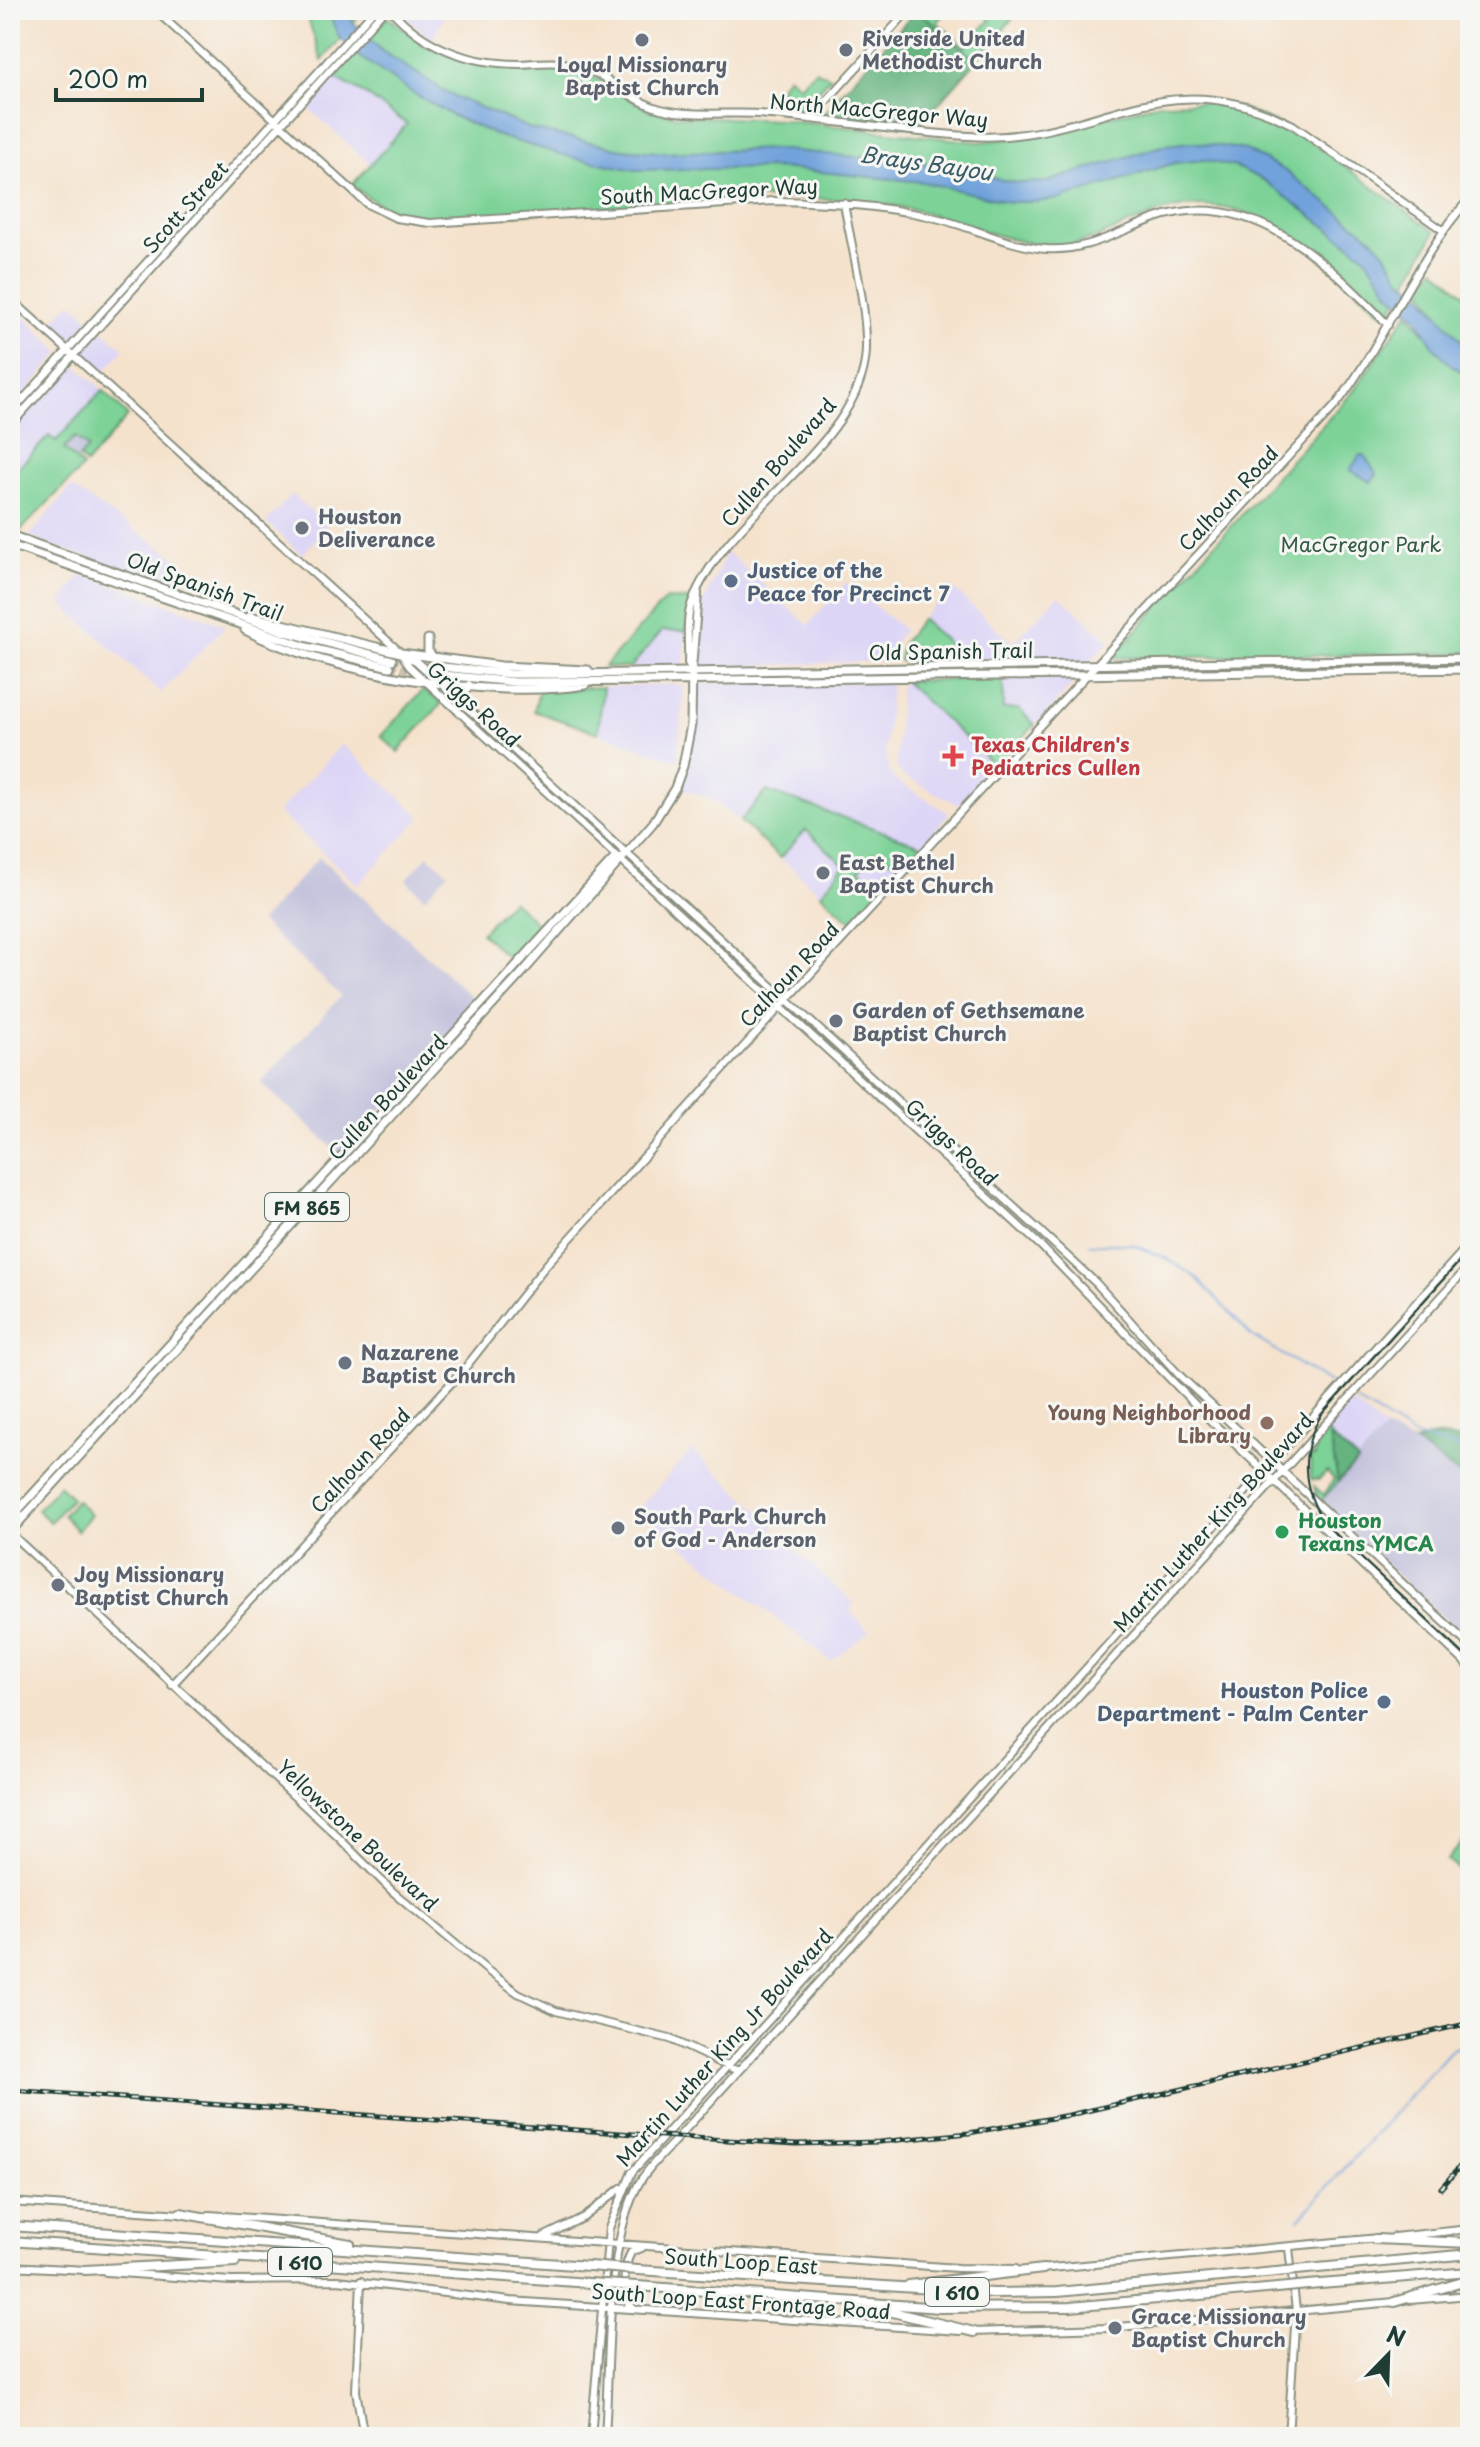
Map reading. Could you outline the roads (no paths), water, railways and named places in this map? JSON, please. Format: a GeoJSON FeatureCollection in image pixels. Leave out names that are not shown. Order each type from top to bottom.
{"type":"FeatureCollection","features":[{"type":"Feature","properties":{"kind":"highway"},"geometry":{"type":"LineString","coordinates":[[180,2213],[390,2251]]}},
{"type":"Feature","properties":{"kind":"highway","name":"South Loop East"},"geometry":{"type":"LineString","coordinates":[[10,2226],[877,2287],[1057,2292],[1470,2254]]}},
{"type":"Feature","properties":{"kind":"highway"},"geometry":{"type":"LineString","coordinates":[[1375,2239],[1470,2243]]}},
{"type":"Feature","properties":{"kind":"highway","name":"South Loop East"},"geometry":{"type":"LineString","coordinates":[[10,2241],[940,2308],[1025,2308],[1470,2272]]}},
{"type":"Feature","properties":{"kind":"highway"},"geometry":{"type":"LineString","coordinates":[[85,2270],[279,2261]]}},
{"type":"Feature","properties":{"kind":"highway"},"geometry":{"type":"LineString","coordinates":[[877,2287],[953,2282],[1043,2269]]}},
{"type":"Feature","properties":{"kind":"highway"},"geometry":{"type":"LineString","coordinates":[[1394,2302],[1470,2280]]}},
{"type":"Feature","properties":{"kind":"highway"},"geometry":{"type":"LineString","coordinates":[[848,2301],[974,2332]]}},
{"type":"Feature","properties":{"kind":"main road","name":"South MacGregor Way"},"geometry":{"type":"LineString","coordinates":[[155,10],[367,204],[414,222],[774,201],[844,203],[935,218],[1026,246],[1056,250],[1095,243],[1174,213],[1209,210],[1247,216],[1275,228],[1305,249],[1388,325]]}},
{"type":"Feature","properties":{"kind":"main road","name":"Scott Street"},"geometry":{"type":"LineString","coordinates":[[10,414],[328,60],[374,13],[384,10]]}},
{"type":"Feature","properties":{"kind":"main road","name":"North MacGregor Way"},"geometry":{"type":"LineString","coordinates":[[391,10],[424,40],[461,56],[500,64],[574,65],[658,109],[810,119],[992,137],[1041,132],[1159,99],[1230,101],[1267,111],[1293,125],[1444,231]]}},
{"type":"Feature","properties":{"kind":"main road"},"geometry":{"type":"LineString","coordinates":[[810,119],[909,10]]}},
{"type":"Feature","properties":{"kind":"main road","name":"Scott Street"},"geometry":{"type":"LineString","coordinates":[[10,426],[335,66],[374,13]]}},
{"type":"Feature","properties":{"kind":"main road","name":"Calhoun Road"},"geometry":{"type":"LineString","coordinates":[[172,1685],[455,1379],[547,1264],[788,998],[1336,405],[1444,231],[1470,198]]}},
{"type":"Feature","properties":{"kind":"main road","name":"Cullen Boulevard"},"geometry":{"type":"LineString","coordinates":[[10,1533],[618,866],[621,858],[653,823],[675,788],[690,736],[692,670],[688,663],[692,600],[713,564],[835,427],[858,387],[865,361],[865,334],[844,203]]}},
{"type":"Feature","properties":{"kind":"main road","name":"Griggs Road"},"geometry":{"type":"LineString","coordinates":[[10,298],[401,653],[424,680],[727,954],[1069,1273],[1212,1422],[1470,1667]]}},
{"type":"Feature","properties":{"kind":"main road","name":"Old Spanish Trail"},"geometry":{"type":"LineString","coordinates":[[10,535],[303,637],[391,664],[307,647],[10,545]]}},
{"type":"Feature","properties":{"kind":"main road"},"geometry":{"type":"LineString","coordinates":[[80,570],[84,560]]}},
{"type":"Feature","properties":{"kind":"main road"},"geometry":{"type":"LineString","coordinates":[[148,593],[151,583]]}},
{"type":"Feature","properties":{"kind":"main road"},"geometry":{"type":"LineString","coordinates":[[236,614],[433,662],[604,677]]}},
{"type":"Feature","properties":{"kind":"main road"},"geometry":{"type":"LineString","coordinates":[[233,623],[311,656],[424,680],[441,678],[469,685],[541,690],[604,677]]}},
{"type":"Feature","properties":{"kind":"main road"},"geometry":{"type":"LineString","coordinates":[[428,639],[428,651],[433,662]]}},
{"type":"Feature","properties":{"kind":"main road","name":"Griggs Road"},"geometry":{"type":"LineString","coordinates":[[401,653],[441,678],[466,706],[1077,1265],[1153,1348],[1220,1414],[1470,1646]]}},
{"type":"Feature","properties":{"kind":"main road","name":"Old Spanish Trail"},"geometry":{"type":"LineString","coordinates":[[441,678],[515,682],[692,670],[1470,658]]}},
{"type":"Feature","properties":{"kind":"main road"},"geometry":{"type":"LineString","coordinates":[[1022,666],[1022,676]]}},
{"type":"Feature","properties":{"kind":"main road"},"geometry":{"type":"LineString","coordinates":[[962,667],[962,678]]}},
{"type":"Feature","properties":{"kind":"main road"},"geometry":{"type":"LineString","coordinates":[[759,669],[759,680]]}},
{"type":"Feature","properties":{"kind":"main road"},"geometry":{"type":"LineString","coordinates":[[824,679],[825,669]]}},
{"type":"Feature","properties":{"kind":"main road","name":"Old Spanish Trail"},"geometry":{"type":"LineString","coordinates":[[604,677],[692,681],[1470,669]]}},
{"type":"Feature","properties":{"kind":"main road"},"geometry":{"type":"LineString","coordinates":[[466,706],[463,695],[469,685]]}},
{"type":"Feature","properties":{"kind":"main road","name":"Cullen Boulevard"},"geometry":{"type":"LineString","coordinates":[[10,1519],[612,861],[621,858]]}},
{"type":"Feature","properties":{"kind":"main road"},"geometry":{"type":"LineString","coordinates":[[677,909],[684,903]]}},
{"type":"Feature","properties":{"kind":"main road"},"geometry":{"type":"LineString","coordinates":[[727,954],[733,948]]}},
{"type":"Feature","properties":{"kind":"main road"},"geometry":{"type":"LineString","coordinates":[[843,1063],[850,1055]]}},
{"type":"Feature","properties":{"kind":"main road","name":"Martin Luther King Boulevard"},"geometry":{"type":"LineString","coordinates":[[988,1777],[1470,1243]]}},
{"type":"Feature","properties":{"kind":"main road","name":"Martin Luther King Boulevard"},"geometry":{"type":"LineString","coordinates":[[982,1802],[1470,1265]]}},
{"type":"Feature","properties":{"kind":"main road"},"geometry":{"type":"LineString","coordinates":[[1212,1422],[1220,1414]]}},
{"type":"Feature","properties":{"kind":"main road"},"geometry":{"type":"LineString","coordinates":[[1218,1522],[1227,1532]]}},
{"type":"Feature","properties":{"kind":"main road","name":"Yellowstone Boulevard"},"geometry":{"type":"LineString","coordinates":[[10,1533],[392,1891],[518,1993],[586,2021],[670,2039],[738,2071]]}},
{"type":"Feature","properties":{"kind":"main road"},"geometry":{"type":"LineString","coordinates":[[1183,1561],[1192,1569]]}},
{"type":"Feature","properties":{"kind":"main road","name":"Martin Luther King Jr Boulevard"},"geometry":{"type":"LineString","coordinates":[[591,2437],[606,2243],[624,2186],[644,2156],[988,1777]]}},
{"type":"Feature","properties":{"kind":"main road","name":"Martin Luther King Jr Boulevard"},"geometry":{"type":"LineString","coordinates":[[605,2437],[619,2244],[627,2208],[637,2186],[982,1802]]}},
{"type":"Feature","properties":{"kind":"main road"},"geometry":{"type":"LineString","coordinates":[[672,2125],[682,2133]]}},
{"type":"Feature","properties":{"kind":"main road"},"geometry":{"type":"LineString","coordinates":[[644,2156],[654,2164]]}},
{"type":"Feature","properties":{"kind":"main road"},"geometry":{"type":"LineString","coordinates":[[528,2239],[558,2232],[584,2217],[624,2186]]}},
{"type":"Feature","properties":{"kind":"main road"},"geometry":{"type":"LineString","coordinates":[[10,2202],[958,2268],[1043,2269],[1470,2229]]}},
{"type":"Feature","properties":{"kind":"main road"},"geometry":{"type":"LineString","coordinates":[[1288,2437],[1296,2311],[1289,2248]]}},
{"type":"Feature","properties":{"kind":"main road"},"geometry":{"type":"LineString","coordinates":[[637,2310],[625,2296],[628,2259],[632,2251],[693,2249]]}},
{"type":"Feature","properties":{"kind":"main road","name":"South Loop East Frontage Road"},"geometry":{"type":"LineString","coordinates":[[10,2266],[231,2281],[361,2281],[510,2301],[974,2332],[1049,2332],[1470,2295]]}},
{"type":"Feature","properties":{"kind":"main road"},"geometry":{"type":"LineString","coordinates":[[361,2281],[356,2391],[364,2437]]}},
{"type":"Feature","properties":{"kind":"water"},"geometry":{"type":"Polygon","coordinates":[[[328,10],[346,10],[349,18],[382,51],[451,95],[531,129],[622,149],[667,153],[773,149],[930,164],[1016,183],[1047,182],[1165,145],[1193,142],[1246,150],[1284,170],[1371,237],[1384,251],[1401,279],[1419,291],[1470,351],[1470,376],[1451,365],[1433,346],[1417,318],[1390,293],[1365,256],[1262,179],[1236,167],[1204,160],[1175,163],[1060,199],[1036,202],[1009,202],[923,182],[780,168],[635,170],[574,158],[498,136],[455,117],[411,92],[359,56],[338,36],[328,10]]]}},
{"type":"Feature","properties":{"kind":"water"},"geometry":{"type":"Polygon","coordinates":[[[1360,455],[1364,455],[1377,475],[1371,482],[1350,470],[1360,455]]]}},
{"type":"Feature","properties":{"kind":"waterway"},"geometry":{"type":"LineString","coordinates":[[1088,1244],[1131,1244],[1166,1258],[1196,1277],[1252,1336],[1333,1385]]}},
{"type":"Feature","properties":{"kind":"waterway"},"geometry":{"type":"LineString","coordinates":[[1355,1400],[1418,1438],[1470,1450]]}},
{"type":"Feature","properties":{"kind":"waterway"},"geometry":{"type":"LineString","coordinates":[[1299,2219],[1452,2049],[1470,2042]]}},
{"type":"Feature","properties":{"kind":"tunnel"},"geometry":{"type":"LineString","coordinates":[[392,660],[432,666]]}},
{"type":"Feature","properties":{"kind":"tunnel"},"geometry":{"type":"LineString","coordinates":[[390,667],[443,675]]}},
{"type":"Feature","properties":{"kind":"tram line"},"geometry":{"type":"LineString","coordinates":[[1470,1250],[1322,1414],[1309,1442],[1306,1470],[1312,1498],[1326,1525],[1470,1660]]}},
{"type":"Feature","properties":{"kind":"railway"},"geometry":{"type":"LineString","coordinates":[[10,2090],[677,2137],[796,2144],[879,2142],[969,2133],[1069,2115],[1470,2023]]}},
{"type":"Feature","properties":{"kind":"railway"},"geometry":{"type":"LineString","coordinates":[[1441,2188],[1470,2155]]}},
{"type":"Feature","properties":{"kind":"place","name":"Loyal Missionary Baptist Church"},"geometry":{"type":"Point","coordinates":[642,40]}},
{"type":"Feature","properties":{"kind":"place","name":"Riverside United Methodist Church"},"geometry":{"type":"Point","coordinates":[846,50]}},
{"type":"Feature","properties":{"kind":"place","name":"Houston Deliverance"},"geometry":{"type":"Point","coordinates":[302,528]}},
{"type":"Feature","properties":{"kind":"place","name":"Justice of the Peace for Precinct 7"},"geometry":{"type":"Point","coordinates":[731,581]}},
{"type":"Feature","properties":{"kind":"place","name":"Texas Children's Pediatrics Cullen"},"geometry":{"type":"Point","coordinates":[953,756]}},
{"type":"Feature","properties":{"kind":"place","name":"East Bethel Baptist Church"},"geometry":{"type":"Point","coordinates":[823,873]}},
{"type":"Feature","properties":{"kind":"place","name":"Garden of Gethsemane Baptist Church"},"geometry":{"type":"Point","coordinates":[836,1021]}},
{"type":"Feature","properties":{"kind":"place","name":"Nazarene Baptist Church"},"geometry":{"type":"Point","coordinates":[345,1363]}},
{"type":"Feature","properties":{"kind":"place","name":"Young Neighborhood Library"},"geometry":{"type":"Point","coordinates":[1267,1423]}},
{"type":"Feature","properties":{"kind":"place","name":"South Park Church of God - Anderson"},"geometry":{"type":"Point","coordinates":[618,1528]}},
{"type":"Feature","properties":{"kind":"place","name":"Houston Texans YMCA"},"geometry":{"type":"Point","coordinates":[1282,1532]}},
{"type":"Feature","properties":{"kind":"place","name":"Joy Missionary Baptist Church"},"geometry":{"type":"Point","coordinates":[58,1585]}},
{"type":"Feature","properties":{"kind":"place","name":"Houston Police Department - Palm Center"},"geometry":{"type":"Point","coordinates":[1384,1702]}},
{"type":"Feature","properties":{"kind":"place","name":"Grace Missionary Baptist Church"},"geometry":{"type":"Point","coordinates":[1115,2328]}},
{"type":"Feature","properties":{"kind":"water label","name":"Brays Bayou"},"geometry":{"type":"Point","coordinates":[926,162]}},
{"type":"Feature","properties":{"kind":"park label","name":"MacGregor Park"},"geometry":{"type":"Point","coordinates":[1361,544]}}]}
